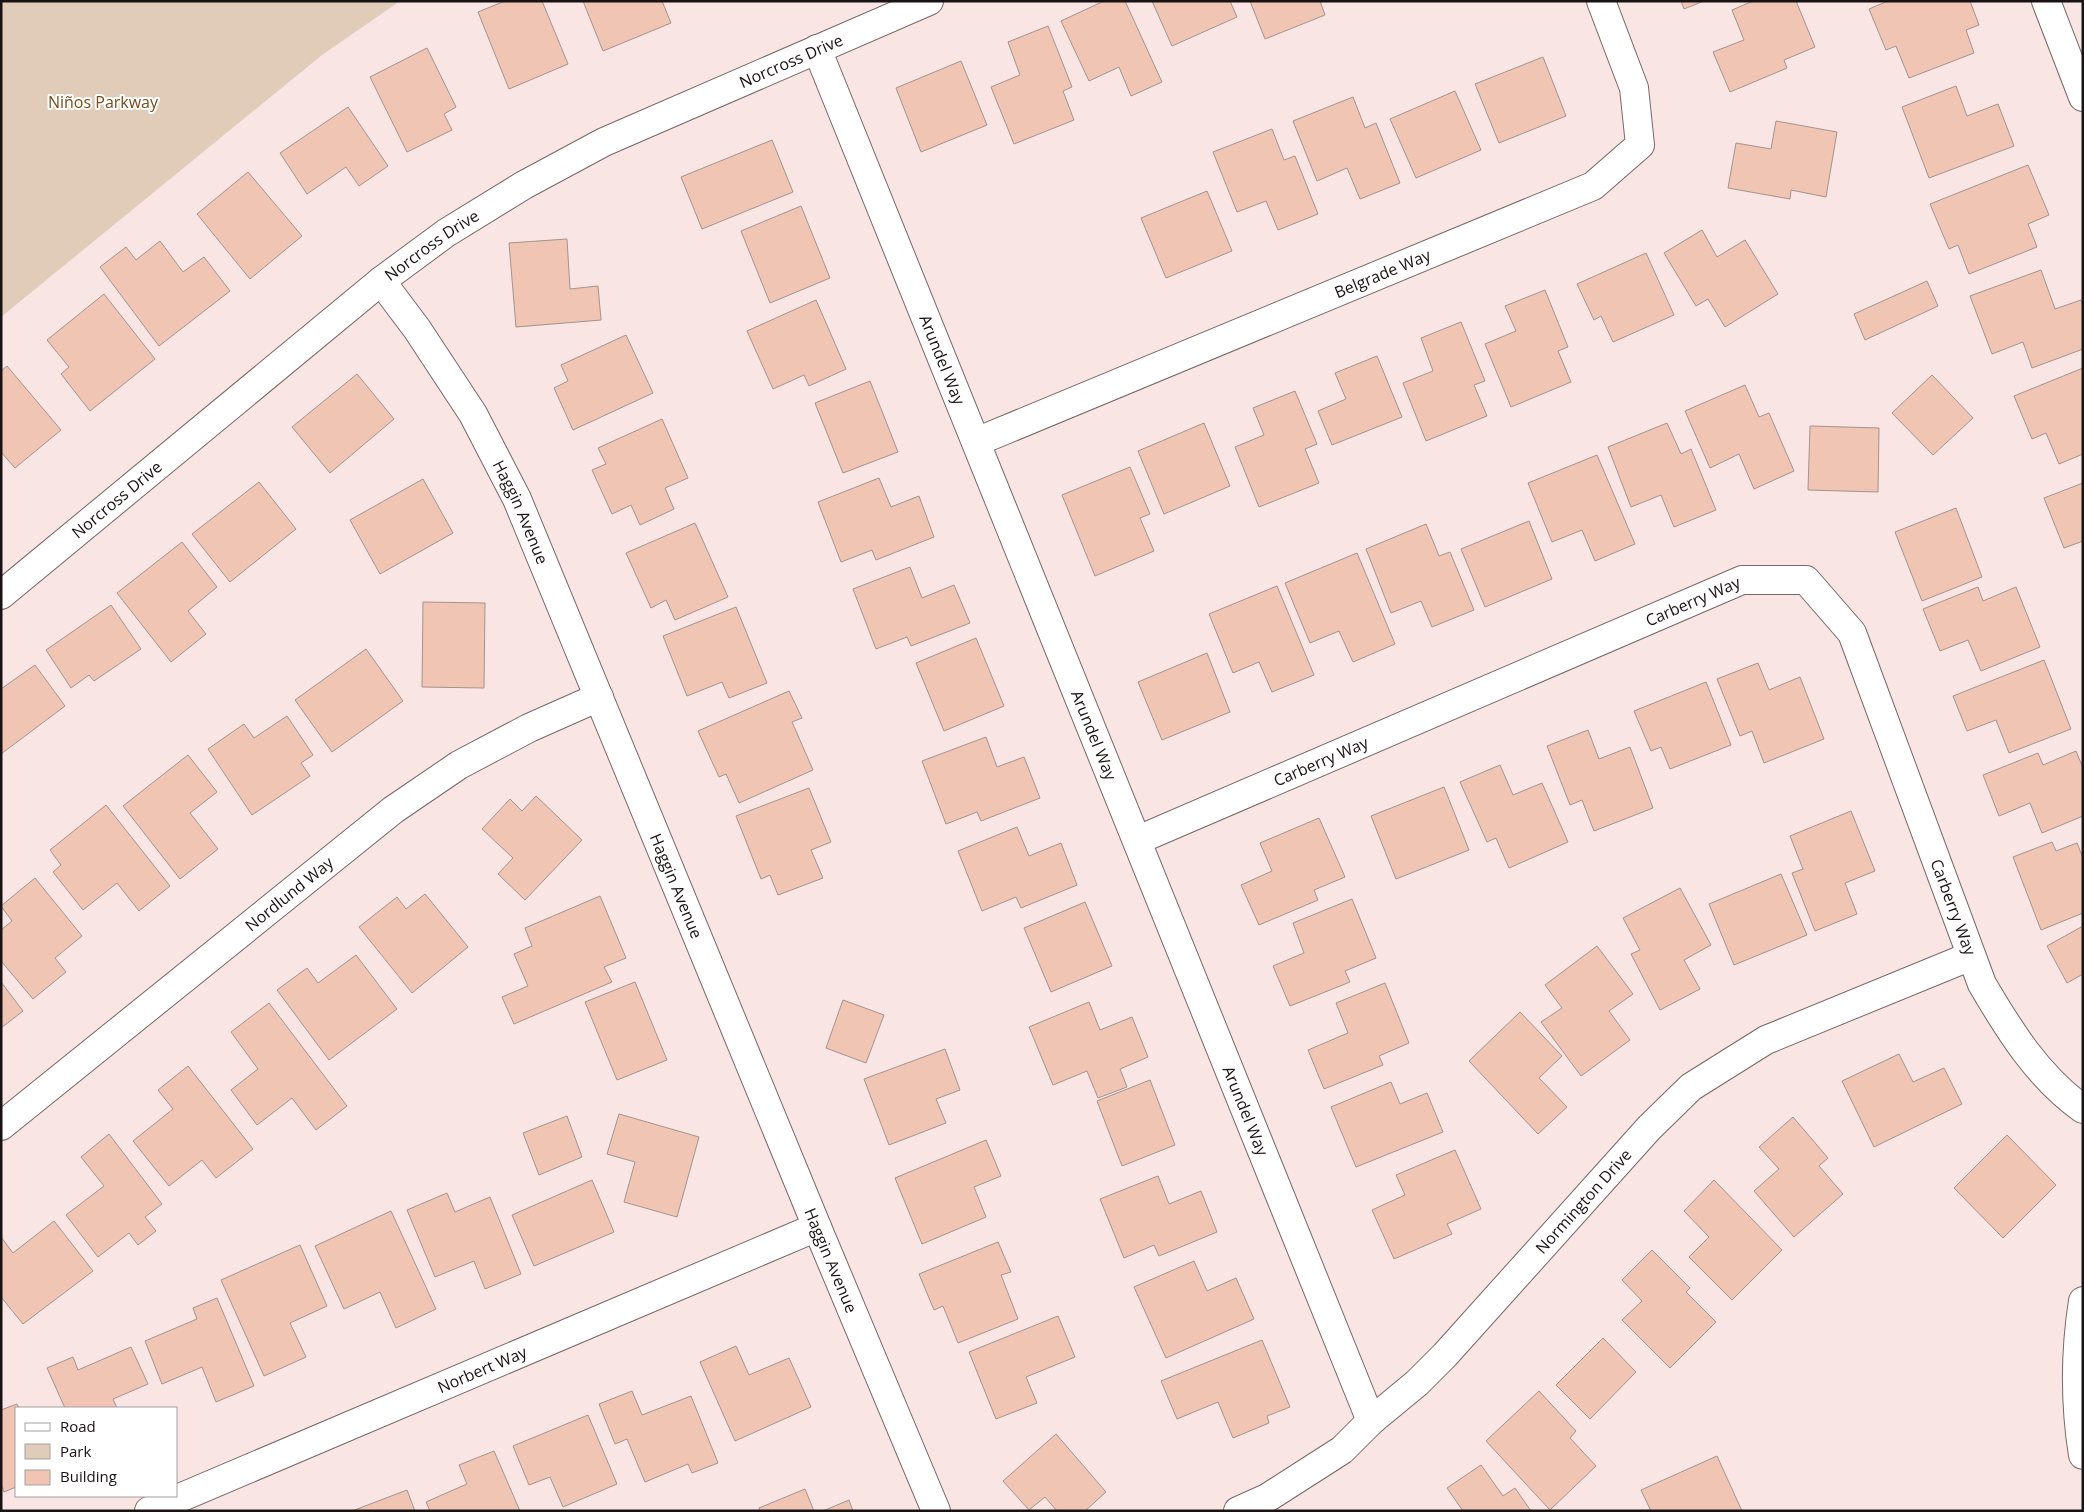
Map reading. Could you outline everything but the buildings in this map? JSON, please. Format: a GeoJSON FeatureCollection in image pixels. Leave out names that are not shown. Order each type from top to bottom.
{"type":"FeatureCollection","features":[{"type":"Feature","properties":{"kind":"street","name":"Norcross Drive"},"geometry":{"type":"LineString","coordinates":[[1,595],[381,281],[446,233],[524,185],[604,142],[929,1]]}},
{"type":"Feature","properties":{"kind":"street","name":"Belgrade Way"},"geometry":{"type":"LineString","coordinates":[[976,442],[1593,186],[1640,145],[1634,88],[1600,1]]}},
{"type":"Feature","properties":{"kind":"street"},"geometry":{"type":"LineString","coordinates":[[2046,1],[2083,97]]}},
{"type":"Feature","properties":{"kind":"street","name":"Arundel Way"},"geometry":{"type":"LineString","coordinates":[[817,49],[1371,1421]]}},
{"type":"Feature","properties":{"kind":"street","name":"Haggin Avenue"},"geometry":{"type":"LineString","coordinates":[[381,281],[417,329],[478,422],[517,499],[936,1511]]}},
{"type":"Feature","properties":{"kind":"street","name":"Carberry Way"},"geometry":{"type":"LineString","coordinates":[[1138,840],[1742,580],[1806,580],[1852,633],[1982,984],[2012,1036],[2031,1060],[2083,1109]]}},
{"type":"Feature","properties":{"kind":"street","name":"Nordlund Way"},"geometry":{"type":"LineString","coordinates":[[1,1126],[393,810],[459,766],[530,728],[600,697]]}},
{"type":"Feature","properties":{"kind":"street","name":"Normington Drive"},"geometry":{"type":"LineString","coordinates":[[1238,1511],[1267,1498],[1342,1450],[1371,1421],[1417,1383],[1445,1355],[1649,1128],[1691,1087],[1766,1040],[1971,956]]}},
{"type":"Feature","properties":{"kind":"street","name":"Norbert Way"},"geometry":{"type":"LineString","coordinates":[[148,1511],[817,1227]]}},
{"type":"Feature","properties":{"kind":"street"},"geometry":{"type":"LineString","coordinates":[[2083,1301],[2076,1380],[2083,1455]]}},
{"type":"Feature","properties":{"kind":"green space","name":"Niños Parkway"},"geometry":{"type":"Polygon","coordinates":[[[1,1],[400,1],[322,55],[1,317],[1,1]]]}}]}
